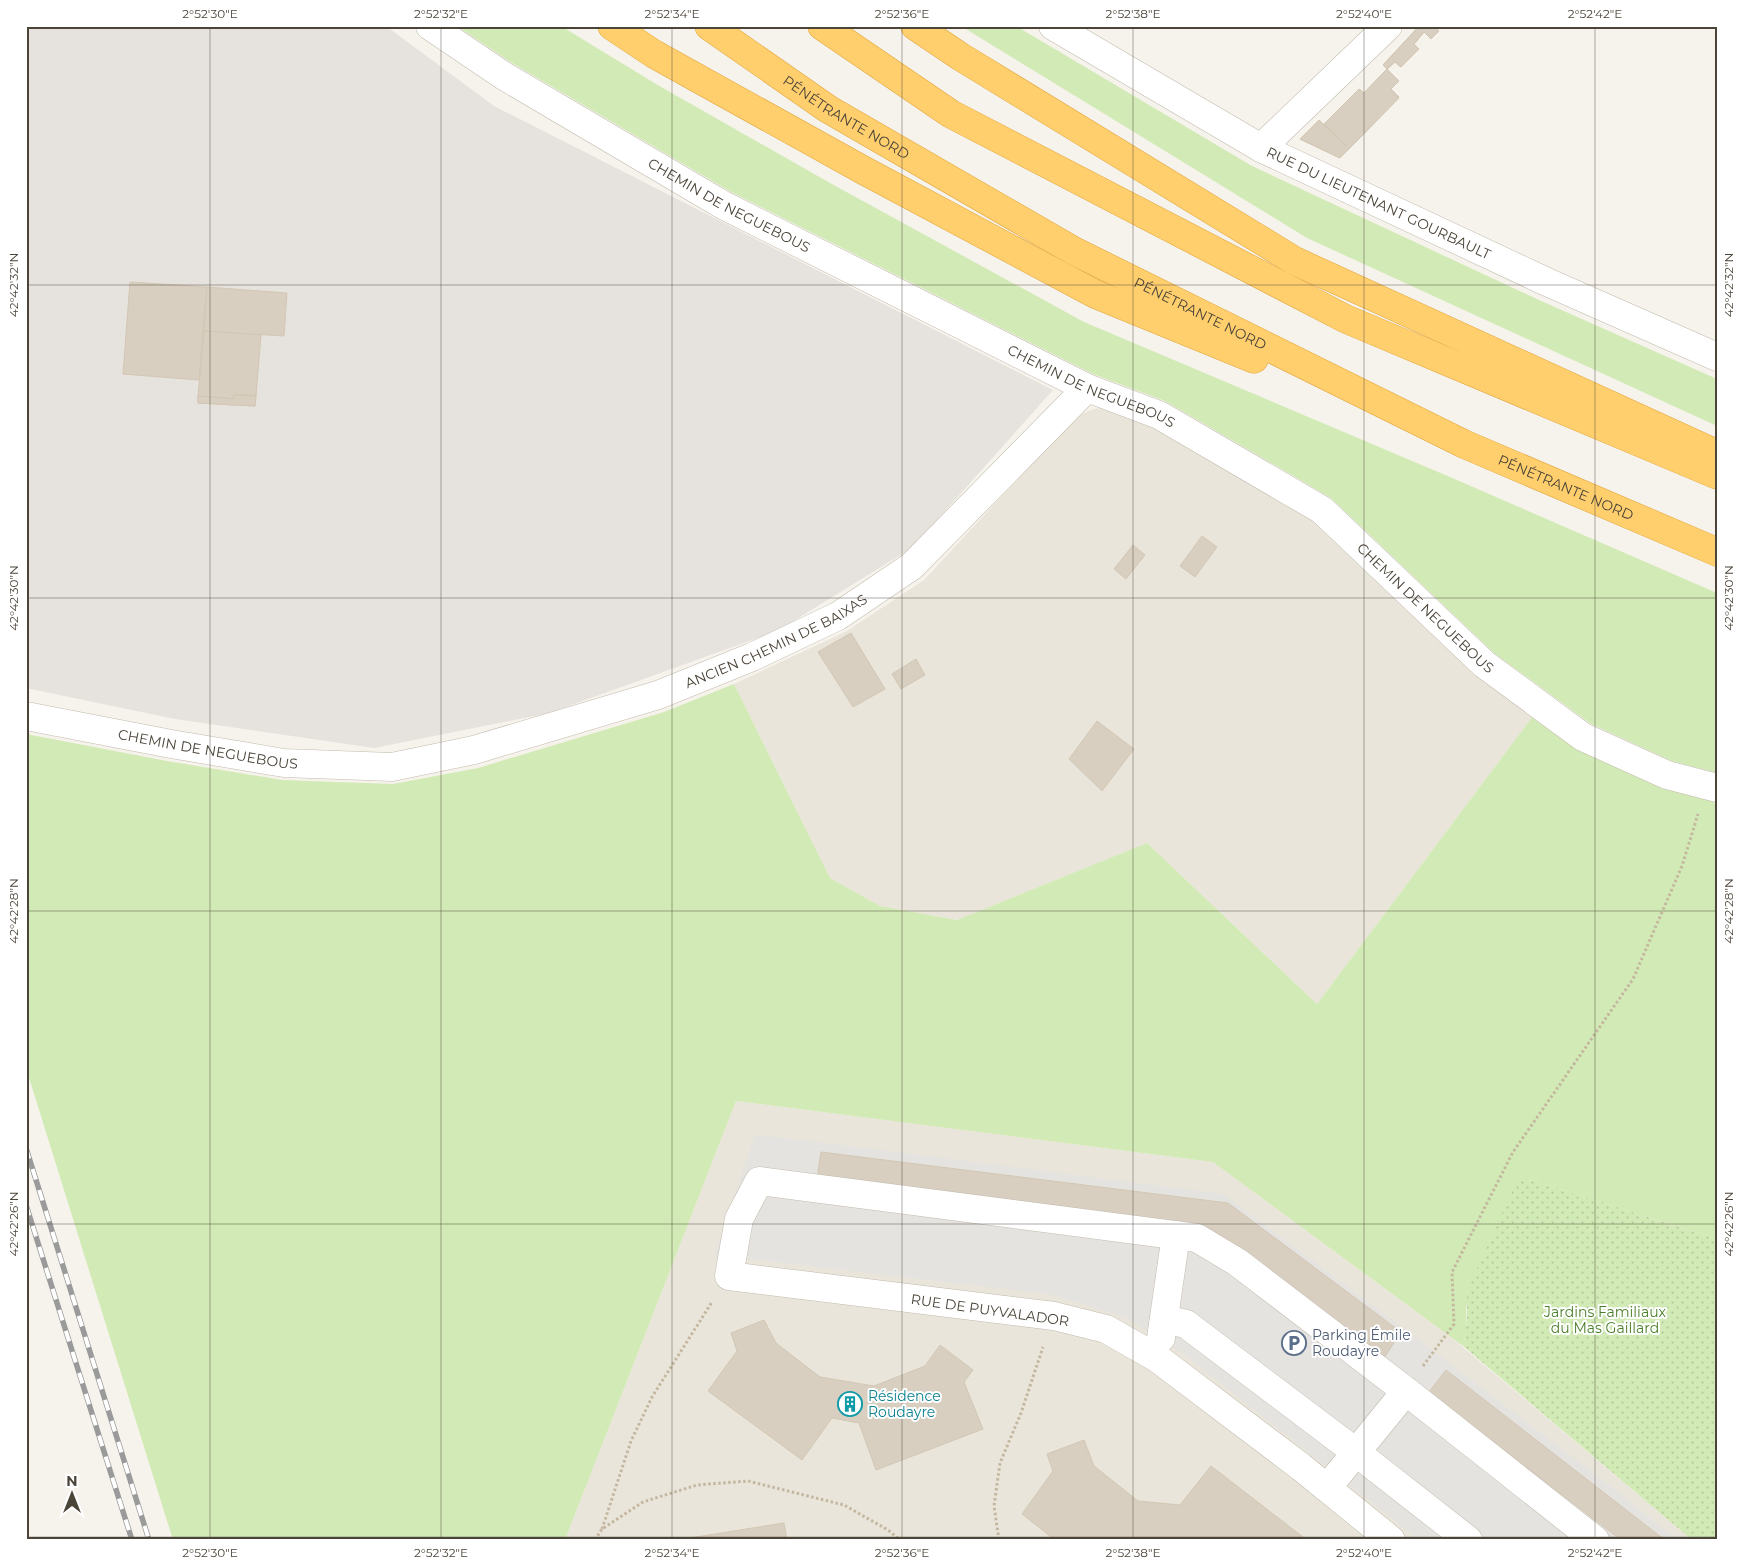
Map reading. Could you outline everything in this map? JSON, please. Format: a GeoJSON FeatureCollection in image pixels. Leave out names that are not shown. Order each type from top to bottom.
{"type":"FeatureCollection","features":[{"type":"Feature","properties":{"kind":"highway"},"geometry":{"type":"LineString","coordinates":[[612,26],[654,54],[854,165],[1095,294],[1464,444]]}},
{"type":"Feature","properties":{"kind":"highway","name":"PÉNÉTRANTE NORD"},"geometry":{"type":"LineString","coordinates":[[709,26],[828,109],[1074,251],[1464,444],[1717,553]]}},
{"type":"Feature","properties":{"kind":"highway"},"geometry":{"type":"LineString","coordinates":[[822,26],[951,114],[1346,318],[1717,475]]}},
{"type":"Feature","properties":{"kind":"highway"},"geometry":{"type":"LineString","coordinates":[[915,26],[969,62],[1295,260],[1717,454]]}},
{"type":"Feature","properties":{"kind":"street","name":"CHEMIN DE NEGUEBOUS"},"geometry":{"type":"LineString","coordinates":[[430,26],[504,76],[723,205],[1086,388],[1159,416],[1322,510],[1484,664],[1584,737],[1667,776],[1711,786]]}},
{"type":"Feature","properties":{"kind":"street","name":"RUE DU LIEUTENANT GOURBAULT"},"geometry":{"type":"LineString","coordinates":[[1053,26],[1261,148],[1538,278],[1717,357]]}},
{"type":"Feature","properties":{"kind":"street"},"geometry":{"type":"LineString","coordinates":[[1261,148],[1388,26]]}},
{"type":"Feature","properties":{"kind":"street","name":"ANCIEN CHEMIN DE BAIXAS"},"geometry":{"type":"LineString","coordinates":[[392,767],[474,750],[658,696],[752,657],[838,616],[912,566],[1086,388]]}},
{"type":"Feature","properties":{"kind":"street","name":"CHEMIN DE NEGUEBOUS"},"geometry":{"type":"LineString","coordinates":[[26,716],[171,744],[284,762],[392,767]]}},
{"type":"Feature","properties":{"kind":"street"},"geometry":{"type":"LineString","coordinates":[[729,1276],[739,1219],[759,1180],[1198,1238],[1237,1262],[1406,1391],[1595,1540]]}},
{"type":"Feature","properties":{"kind":"street"},"geometry":{"type":"LineString","coordinates":[[1157,1358],[1176,1235]]}},
{"type":"Feature","properties":{"kind":"street","name":"RUE DE PUYVALADOR"},"geometry":{"type":"LineString","coordinates":[[729,1276],[1054,1316],[1106,1329],[1157,1358],[1392,1540]]}},
{"type":"Feature","properties":{"kind":"street"},"geometry":{"type":"LineString","coordinates":[[1164,1319],[1186,1324],[1357,1453],[1468,1540]]}},
{"type":"Feature","properties":{"kind":"street"},"geometry":{"type":"LineString","coordinates":[[1327,1488],[1406,1391]]}},
{"type":"Feature","properties":{"kind":"path"},"geometry":{"type":"LineString","coordinates":[[1406,1391],[1454,1324],[1452,1272],[1513,1152],[1632,979],[1682,866],[1698,814],[1711,786]]}},
{"type":"Feature","properties":{"kind":"path"},"geometry":{"type":"LineString","coordinates":[[595,1540],[602,1529],[631,1441],[652,1398],[729,1276]]}},
{"type":"Feature","properties":{"kind":"path"},"geometry":{"type":"LineString","coordinates":[[999,1540],[994,1506],[1000,1463],[1021,1413],[1054,1316]]}},
{"type":"Feature","properties":{"kind":"path"},"geometry":{"type":"LineString","coordinates":[[602,1529],[643,1502],[697,1485],[748,1481],[844,1505],[888,1530],[900,1540]]}},
{"type":"Feature","properties":{"kind":"shaded area"},"geometry":{"type":"Polygon","coordinates":[[[26,26],[386,26],[494,106],[1053,390],[912,548],[777,631],[549,713],[374,748],[175,719],[26,688],[26,26]]]}},
{"type":"Feature","properties":{"kind":"shaded area"},"geometry":{"type":"Polygon","coordinates":[[[1106,407],[1153,427],[1314,520],[1533,716],[1317,1004],[1147,843],[957,920],[880,906],[830,878],[734,684],[847,631],[924,580],[1075,417],[1094,409],[1106,407]]]}},
{"type":"Feature","properties":{"kind":"shaded area"},"geometry":{"type":"Polygon","coordinates":[[[736,1101],[1213,1162],[1452,1338],[1692,1540],[565,1540],[736,1101]]]}},
{"type":"Feature","properties":{"kind":"shaded area","name":"Parking Émile Roudayre"},"geometry":{"type":"Polygon","coordinates":[[[755,1135],[1223,1194],[1410,1333],[1621,1494],[1677,1540],[1419,1540],[1181,1352],[1124,1317],[1049,1294],[715,1255],[755,1135]]]}},
{"type":"Feature","properties":{"kind":"green space"},"geometry":{"type":"Polygon","coordinates":[[[457,26],[561,26],[656,84],[830,183],[1084,322],[1450,477],[1717,593],[1717,773],[1672,761],[1591,724],[1494,653],[1331,498],[1165,401],[1093,374],[731,192],[512,63],[457,26]]]}},
{"type":"Feature","properties":{"kind":"green space"},"geometry":{"type":"Polygon","coordinates":[[[961,26],[1016,26],[1252,166],[1539,300],[1717,379],[1717,426],[1307,238],[961,26]]]}},
{"type":"Feature","properties":{"kind":"green space"},"geometry":{"type":"Polygon","coordinates":[[[734,684],[830,878],[880,906],[957,920],[1147,843],[1317,1004],[1533,716],[1662,788],[1717,802],[1717,1239],[1519,1176],[1466,1307],[1466,1333],[1463,1346],[1213,1162],[736,1101],[565,1540],[173,1540],[26,1068],[26,734],[167,761],[282,780],[393,784],[478,768],[664,712],[734,684]]]}},
{"type":"Feature","properties":{"kind":"green space","name":"Jardins Familiaux du Mas Gaillard"},"geometry":{"type":"Polygon","coordinates":[[[1519,1176],[1717,1239],[1717,1540],[1692,1540],[1463,1346],[1468,1289],[1519,1176]]]}},
{"type":"Feature","properties":{"kind":"building"},"geometry":{"type":"Polygon","coordinates":[[[1419,26],[1434,26],[1439,31],[1431,39],[1424,32],[1414,44],[1418,49],[1401,67],[1395,62],[1387,69],[1383,65],[1419,26]]]}},
{"type":"Feature","properties":{"kind":"building"},"geometry":{"type":"Polygon","coordinates":[[[1420,26],[1434,26],[1439,31],[1431,39],[1424,32],[1414,44],[1419,49],[1401,67],[1395,62],[1387,69],[1383,65],[1420,26]]]}},
{"type":"Feature","properties":{"kind":"building"},"geometry":{"type":"Polygon","coordinates":[[[1387,69],[1399,81],[1391,89],[1399,97],[1349,149],[1324,124],[1359,89],[1364,93],[1387,69]]]}},
{"type":"Feature","properties":{"kind":"building"},"geometry":{"type":"Polygon","coordinates":[[[1387,69],[1399,81],[1391,89],[1399,98],[1349,149],[1324,124],[1359,89],[1364,93],[1387,69]]]}},
{"type":"Feature","properties":{"kind":"building"},"geometry":{"type":"Polygon","coordinates":[[[1319,120],[1349,149],[1340,158],[1300,139],[1319,120]]]}},
{"type":"Feature","properties":{"kind":"building"},"geometry":{"type":"Polygon","coordinates":[[[1319,120],[1349,149],[1340,158],[1300,139],[1319,120]]]}},
{"type":"Feature","properties":{"kind":"building"},"geometry":{"type":"Polygon","coordinates":[[[130,282],[207,287],[199,380],[123,374],[130,282]]]}},
{"type":"Feature","properties":{"kind":"building"},"geometry":{"type":"Polygon","coordinates":[[[207,287],[287,293],[284,336],[204,331],[207,287]]]}},
{"type":"Feature","properties":{"kind":"building"},"geometry":{"type":"Polygon","coordinates":[[[204,331],[261,335],[256,396],[234,395],[234,399],[198,396],[204,331]]]}},
{"type":"Feature","properties":{"kind":"building"},"geometry":{"type":"Polygon","coordinates":[[[234,394],[256,396],[255,406],[198,403],[198,396],[234,399],[234,394]]]}},
{"type":"Feature","properties":{"kind":"building"},"geometry":{"type":"Polygon","coordinates":[[[234,395],[256,396],[255,406],[198,403],[198,396],[234,399],[234,395]]]}},
{"type":"Feature","properties":{"kind":"building"},"geometry":{"type":"Polygon","coordinates":[[[1202,536],[1217,547],[1195,577],[1180,566],[1202,536]]]}},
{"type":"Feature","properties":{"kind":"building"},"geometry":{"type":"Polygon","coordinates":[[[1133,545],[1145,555],[1126,579],[1114,569],[1133,545]]]}},
{"type":"Feature","properties":{"kind":"building"},"geometry":{"type":"Polygon","coordinates":[[[851,633],[885,689],[853,707],[818,652],[851,633]]]}},
{"type":"Feature","properties":{"kind":"building"},"geometry":{"type":"Polygon","coordinates":[[[916,659],[925,675],[901,689],[892,674],[916,659]]]}},
{"type":"Feature","properties":{"kind":"building"},"geometry":{"type":"Polygon","coordinates":[[[1097,721],[1134,749],[1102,791],[1069,759],[1097,721]]]}},
{"type":"Feature","properties":{"kind":"building"},"geometry":{"type":"Polygon","coordinates":[[[821,1152],[1228,1203],[1401,1332],[1384,1358],[1212,1229],[817,1178],[821,1152]]]}},
{"type":"Feature","properties":{"kind":"building","name":"Résidence Roudayre"},"geometry":{"type":"Polygon","coordinates":[[[764,1320],[776,1343],[820,1377],[874,1386],[925,1366],[940,1345],[973,1370],[964,1382],[983,1429],[876,1470],[859,1423],[832,1418],[802,1460],[708,1391],[737,1351],[731,1333],[764,1320]]]}},
{"type":"Feature","properties":{"kind":"building"},"geometry":{"type":"Polygon","coordinates":[[[1446,1370],[1665,1540],[1621,1540],[1429,1392],[1446,1370]]]}},
{"type":"Feature","properties":{"kind":"building"},"geometry":{"type":"Polygon","coordinates":[[[1084,1440],[1094,1466],[1138,1501],[1180,1505],[1211,1466],[1303,1537],[1300,1540],[1055,1540],[1022,1514],[1053,1471],[1047,1454],[1084,1440]]]}},
{"type":"Feature","properties":{"kind":"building"},"geometry":{"type":"Polygon","coordinates":[[[784,1523],[787,1540],[677,1540],[784,1523]]]}},
{"type":"Feature","properties":{"kind":"railway"},"geometry":{"type":"LineString","coordinates":[[26,1148],[149,1540]]}},
{"type":"Feature","properties":{"kind":"railway"},"geometry":{"type":"LineString","coordinates":[[26,1205],[132,1540]]}},
{"type":"Feature","properties":{"kind":"place","name":"Parking Émile Roudayre"},"geometry":{"type":"Point","coordinates":[1294,1343]}},
{"type":"Feature","properties":{"kind":"place","name":"Résidence Roudayre"},"geometry":{"type":"Point","coordinates":[850,1404]}}]}
